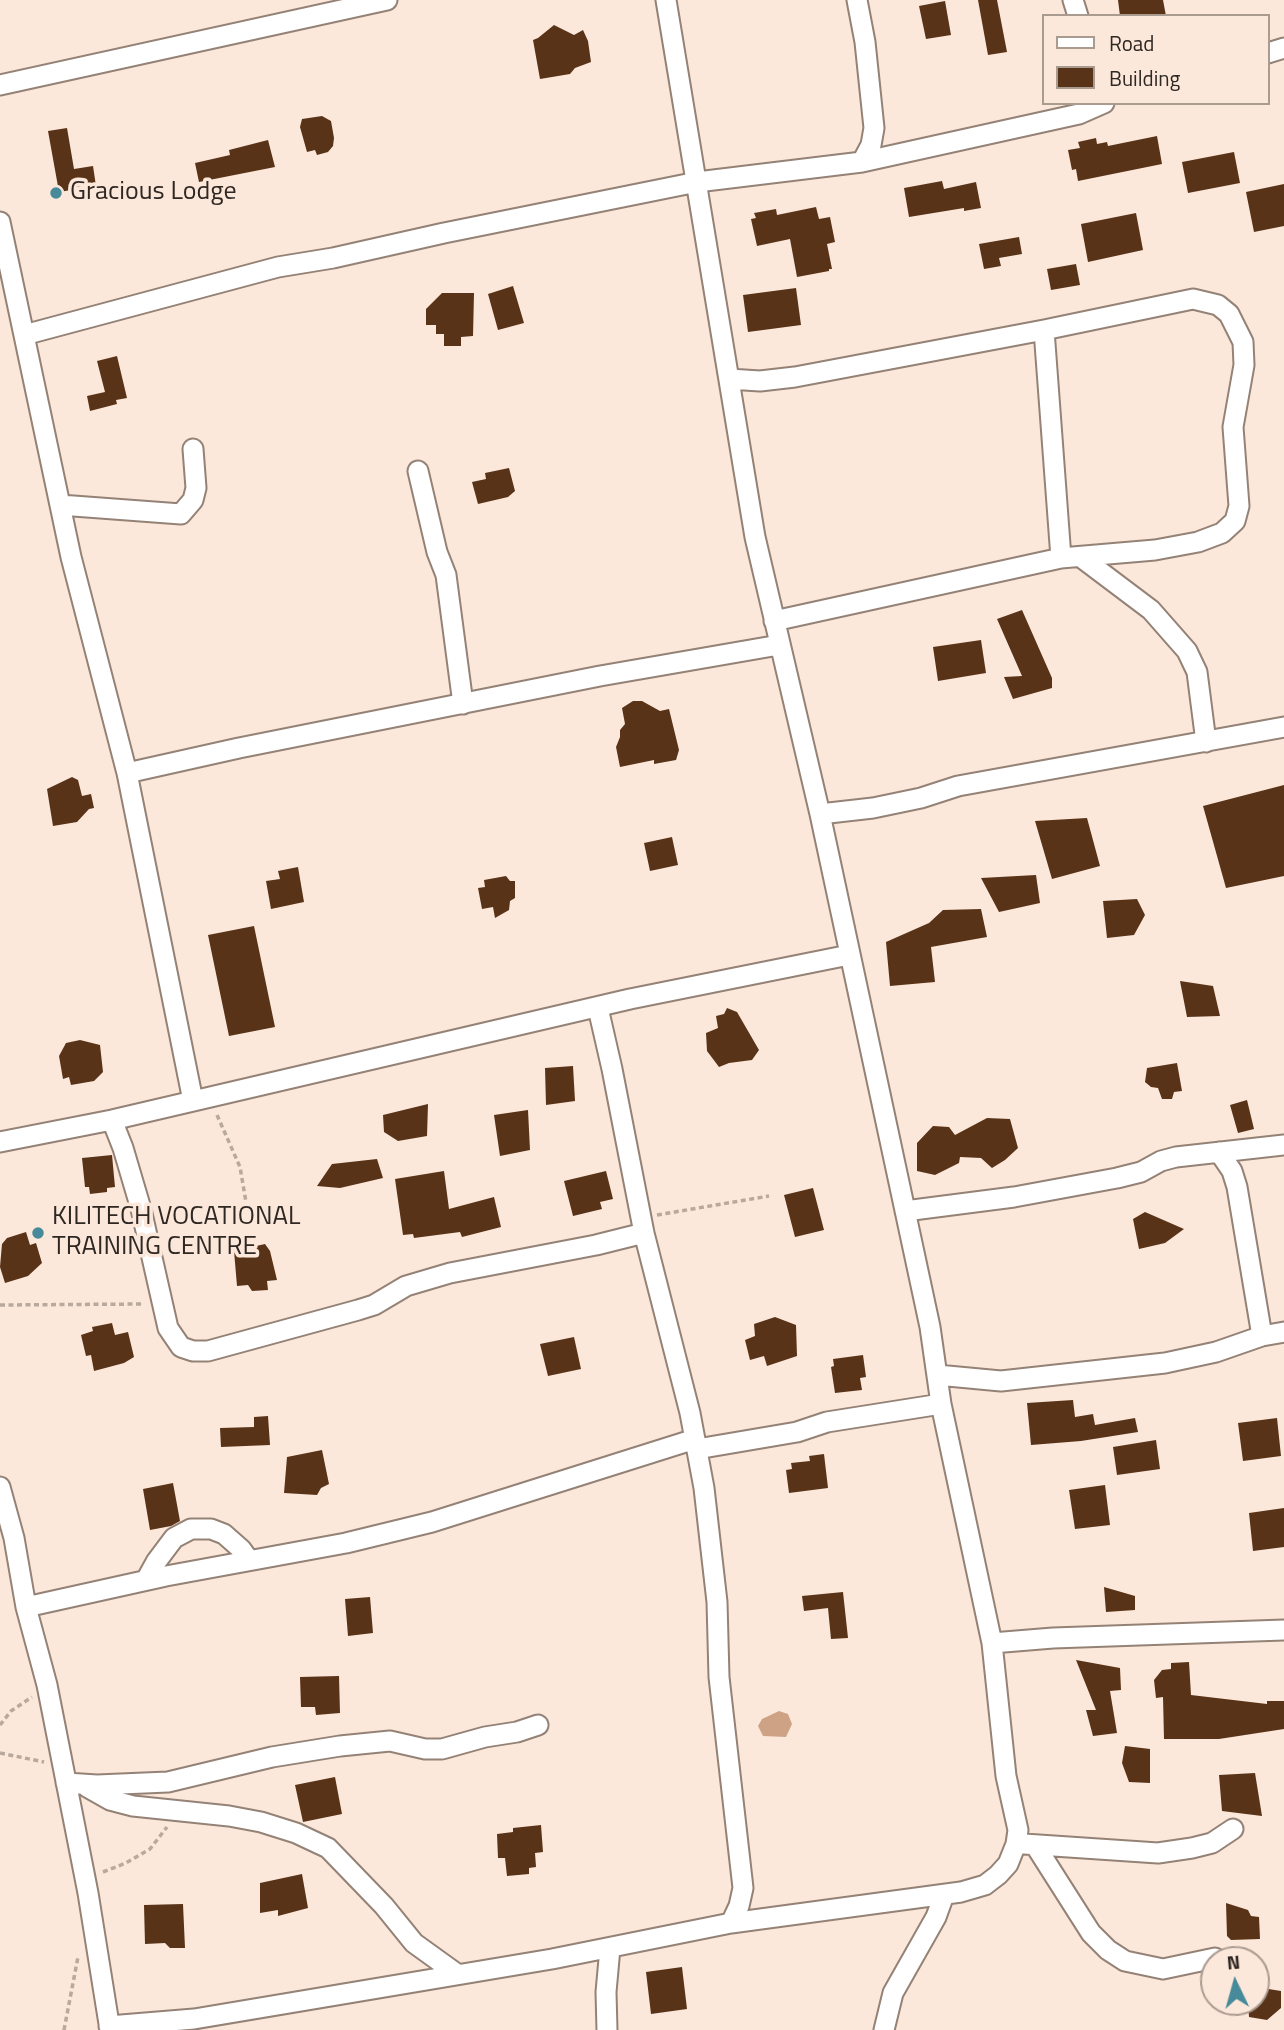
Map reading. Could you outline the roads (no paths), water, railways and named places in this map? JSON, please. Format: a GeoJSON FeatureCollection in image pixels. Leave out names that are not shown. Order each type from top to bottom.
{"type":"FeatureCollection","features":[{"type":"Feature","properties":{"kind":"street"},"geometry":{"type":"LineString","coordinates":[[0,85],[387,0]]}},
{"type":"Feature","properties":{"kind":"street"},"geometry":{"type":"LineString","coordinates":[[666,0],[755,537],[820,814],[930,1327],[940,1404],[992,1643],[1006,1776],[1018,1830],[1091,1933],[1108,1950],[1125,1961],[1163,1969],[1200,1961]]}},
{"type":"Feature","properties":{"kind":"street"},"geometry":{"type":"LineString","coordinates":[[857,0],[865,42],[874,128],[872,145],[862,162]]}},
{"type":"Feature","properties":{"kind":"street"},"geometry":{"type":"LineString","coordinates":[[24,335],[278,267],[333,258],[697,182],[862,162],[1081,109]]}},
{"type":"Feature","properties":{"kind":"street"},"geometry":{"type":"LineString","coordinates":[[0,222],[71,558],[127,774],[201,1099]]}},
{"type":"Feature","properties":{"kind":"street"},"geometry":{"type":"LineString","coordinates":[[729,379],[760,381],[795,377],[1193,299],[1217,305],[1229,314],[1243,342],[1244,365],[1233,427],[1239,506],[1235,521],[1222,533],[1198,542],[1155,550],[1061,558],[774,621]]}},
{"type":"Feature","properties":{"kind":"street"},"geometry":{"type":"LineString","coordinates":[[1044,330],[1061,558]]}},
{"type":"Feature","properties":{"kind":"street"},"geometry":{"type":"LineString","coordinates":[[60,505],[181,514],[193,500],[196,488],[193,449]]}},
{"type":"Feature","properties":{"kind":"street"},"geometry":{"type":"LineString","coordinates":[[418,471],[437,552],[446,575],[463,704]]}},
{"type":"Feature","properties":{"kind":"street"},"geometry":{"type":"LineString","coordinates":[[1082,558],[1151,610],[1187,651],[1196,672],[1206,742]]}},
{"type":"Feature","properties":{"kind":"street"},"geometry":{"type":"LineString","coordinates":[[127,774],[239,748],[600,676],[779,645]]}},
{"type":"Feature","properties":{"kind":"street"},"geometry":{"type":"LineString","coordinates":[[820,814],[873,808],[921,798],[958,786],[1284,727]]}},
{"type":"Feature","properties":{"kind":"street"},"geometry":{"type":"LineString","coordinates":[[0,1142],[112,1120],[598,1008],[849,955]]}},
{"type":"Feature","properties":{"kind":"street"},"geometry":{"type":"LineString","coordinates":[[598,1008],[643,1225],[696,1444],[717,1602],[719,1677],[743,1888],[739,1906],[730,1923]]}},
{"type":"Feature","properties":{"kind":"street"},"geometry":{"type":"LineString","coordinates":[[112,1120],[133,1178],[168,1328],[181,1347],[193,1351],[208,1351],[358,1310],[374,1305],[406,1286],[450,1273],[582,1248],[643,1225]]}},
{"type":"Feature","properties":{"kind":"street"},"geometry":{"type":"LineString","coordinates":[[905,1211],[1014,1197],[1092,1183],[1141,1172],[1161,1161],[1284,1145]]}},
{"type":"Feature","properties":{"kind":"street"},"geometry":{"type":"LineString","coordinates":[[1219,1152],[1232,1171],[1237,1187],[1262,1336]]}},
{"type":"Feature","properties":{"kind":"street"},"geometry":{"type":"LineString","coordinates":[[937,1375],[1000,1381],[1165,1363],[1216,1352],[1262,1336],[1284,1332]]}},
{"type":"Feature","properties":{"kind":"street"},"geometry":{"type":"LineString","coordinates":[[26,1607],[146,1580],[346,1543],[432,1522],[696,1444],[787,1434],[827,1422],[940,1404]]}},
{"type":"Feature","properties":{"kind":"street"},"geometry":{"type":"LineString","coordinates":[[0,1487],[14,1538],[26,1607],[70,1778],[110,2028],[194,2019],[610,1948],[730,1923],[944,1895],[985,1885],[1026,1844]]}},
{"type":"Feature","properties":{"kind":"street"},"geometry":{"type":"LineString","coordinates":[[146,1580],[173,1538],[191,1529],[211,1529],[224,1534],[234,1541],[249,1560]]}},
{"type":"Feature","properties":{"kind":"street"},"geometry":{"type":"LineString","coordinates":[[992,1643],[1053,1638],[1284,1630]]}},
{"type":"Feature","properties":{"kind":"street"},"geometry":{"type":"LineString","coordinates":[[70,1778],[168,1782],[272,1757],[372,1742],[390,1741],[425,1749],[442,1749],[538,1725]]}},
{"type":"Feature","properties":{"kind":"street"},"geometry":{"type":"LineString","coordinates":[[70,1778],[110,1800],[133,1806],[261,1822],[328,1847],[384,1906],[414,1943],[457,1974]]}},
{"type":"Feature","properties":{"kind":"street"},"geometry":{"type":"LineString","coordinates":[[1026,1844],[1158,1853],[1212,1843],[1233,1829]]}},
{"type":"Feature","properties":{"kind":"street"},"geometry":{"type":"LineString","coordinates":[[884,2030],[893,1993],[936,1917],[944,1895]]}},
{"type":"Feature","properties":{"kind":"street"},"geometry":{"type":"LineString","coordinates":[[607,2030],[606,1992],[610,1948]]}},
{"type":"Feature","properties":{"kind":"place","name":"Gracious Lodge"},"geometry":{"type":"Point","coordinates":[56,193]}},
{"type":"Feature","properties":{"kind":"place","name":"KILITECH VOCATIONAL TRAINING CENTRE"},"geometry":{"type":"Point","coordinates":[38,1233]}}]}
